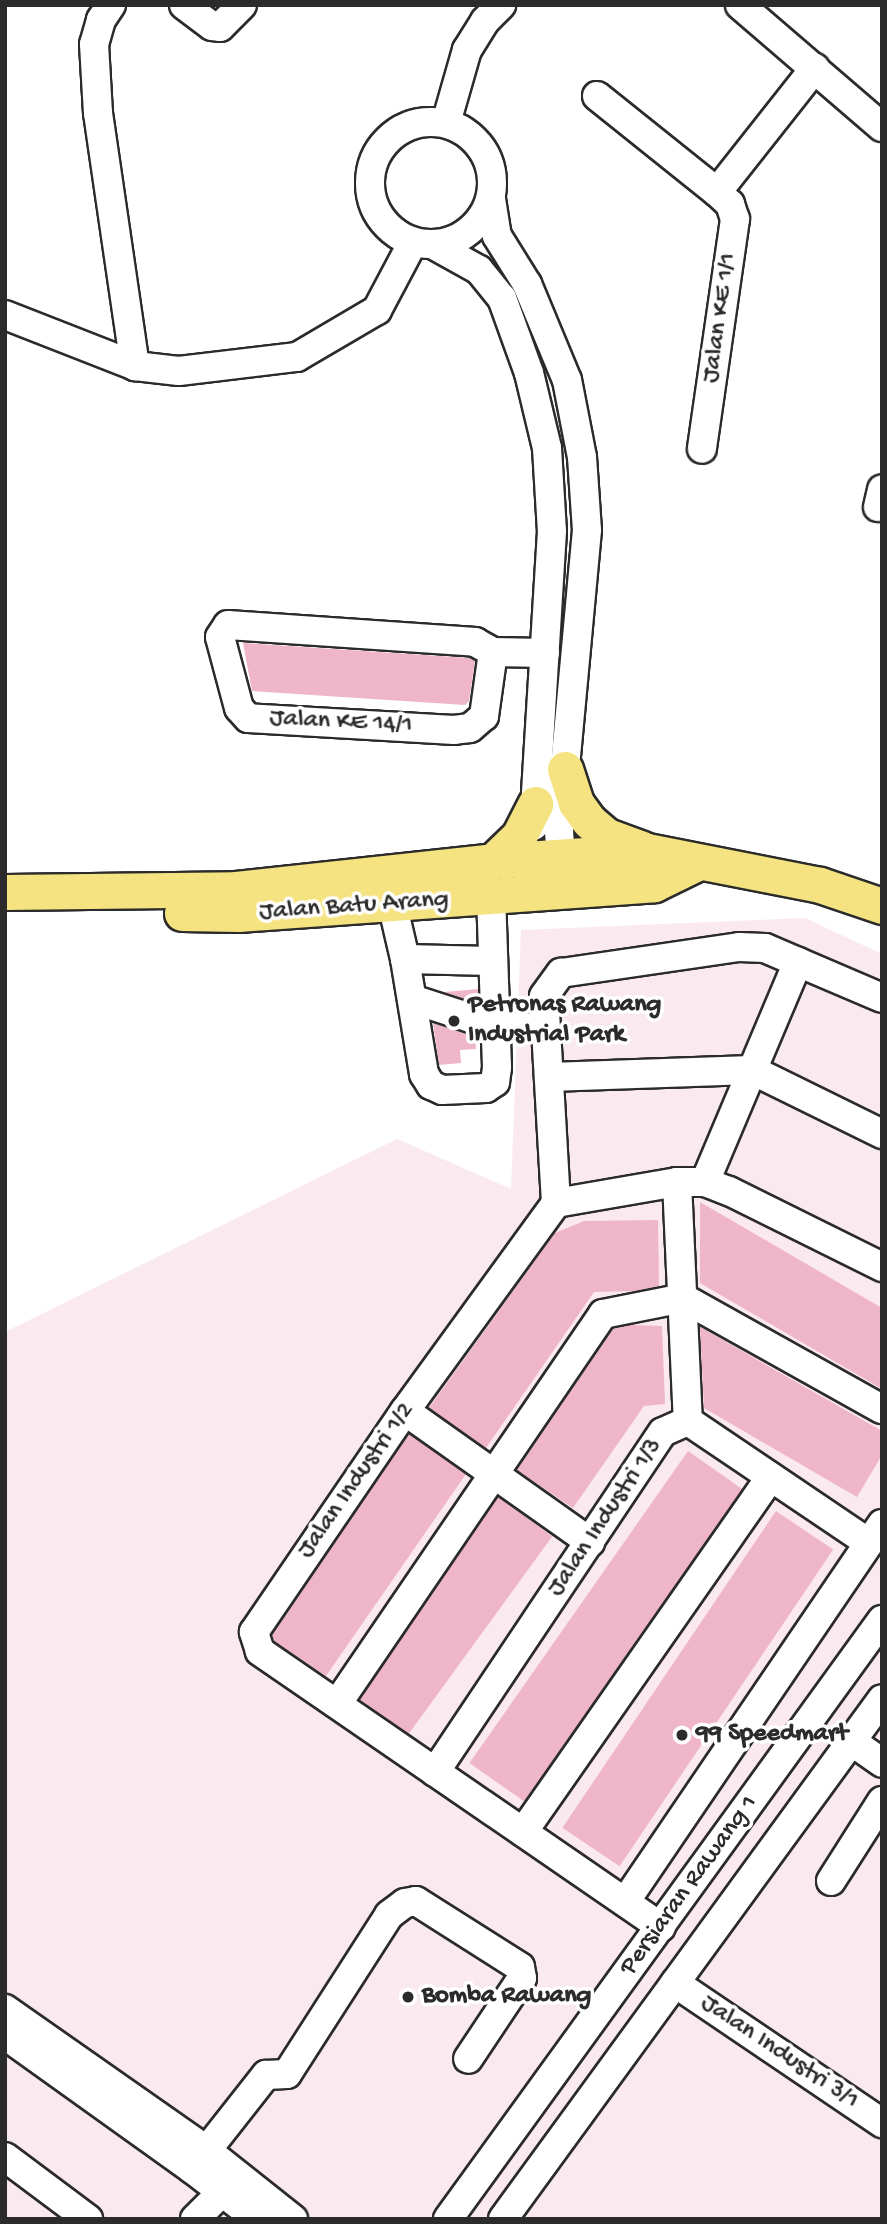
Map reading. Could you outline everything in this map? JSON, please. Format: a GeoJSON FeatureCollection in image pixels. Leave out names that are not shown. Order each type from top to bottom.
{"type":"FeatureCollection","features":[{"type":"Feature","properties":{"kind":"main road"},"geometry":{"type":"LineString","coordinates":[[565,769],[576,803],[589,821],[607,836],[647,851]]}},
{"type":"Feature","properties":{"kind":"main road"},"geometry":{"type":"LineString","coordinates":[[493,861],[519,836],[535,804]]}},
{"type":"Feature","properties":{"kind":"main road","name":"Jalan Batu Arang"},"geometry":{"type":"LineString","coordinates":[[5,892],[236,889],[493,861],[647,851],[697,863],[760,872],[820,885],[882,906]]}},
{"type":"Feature","properties":{"kind":"main road","name":"Jalan Batu Arang"},"geometry":{"type":"LineString","coordinates":[[5,906],[238,914],[491,898],[654,884],[697,863]]}},
{"type":"Feature","properties":{"kind":"street"},"geometry":{"type":"LineString","coordinates":[[111,5],[101,20],[94,44],[98,113],[135,366]]}},
{"type":"Feature","properties":{"kind":"street"},"geometry":{"type":"LineString","coordinates":[[184,5],[212,26],[220,27],[242,5]]}},
{"type":"Feature","properties":{"kind":"street"},"geometry":{"type":"LineString","coordinates":[[446,123],[467,50],[485,22],[501,5]]}},
{"type":"Feature","properties":{"kind":"street"},"geometry":{"type":"LineString","coordinates":[[740,5],[882,127]]}},
{"type":"Feature","properties":{"kind":"street"},"geometry":{"type":"LineString","coordinates":[[717,192],[815,68]]}},
{"type":"Feature","properties":{"kind":"street","name":"Jalan KE 1/1"},"geometry":{"type":"LineString","coordinates":[[597,96],[717,192],[730,204],[735,219],[702,449]]}},
{"type":"Feature","properties":{"kind":"street"},"geometry":{"type":"LineString","coordinates":[[548,857],[559,831],[587,530],[582,457],[567,380],[527,284],[497,236],[489,160],[479,144],[464,131],[446,123],[425,121],[404,127],[387,139],[375,156],[369,177],[371,198],[379,217],[394,232],[479,270],[502,298],[530,373],[547,448],[552,531],[535,804],[548,857],[550,893]]}},
{"type":"Feature","properties":{"kind":"street"},"geometry":{"type":"LineString","coordinates":[[423,243],[453,241],[470,231],[483,217],[491,199]]}},
{"type":"Feature","properties":{"kind":"street"},"geometry":{"type":"LineString","coordinates":[[5,315],[135,366],[179,371],[297,357],[377,310],[423,243]]}},
{"type":"Feature","properties":{"kind":"street","name":"Jalan KE 14/1"},"geometry":{"type":"LineString","coordinates":[[494,652],[484,716],[470,728],[454,730],[248,718],[239,708],[220,637],[229,625],[475,642],[494,652],[545,653]]}},
{"type":"Feature","properties":{"kind":"street"},"geometry":{"type":"LineString","coordinates":[[391,903],[405,958],[424,1074],[431,1085],[442,1090],[486,1088],[495,1082],[491,898]]}},
{"type":"Feature","properties":{"kind":"street"},"geometry":{"type":"LineString","coordinates":[[882,998],[765,948],[739,947],[562,973],[544,996],[556,1203],[677,1182],[705,1182],[882,1268]]}},
{"type":"Feature","properties":{"kind":"street"},"geometry":{"type":"LineString","coordinates":[[405,958],[492,961]]}},
{"type":"Feature","properties":{"kind":"street"},"geometry":{"type":"LineString","coordinates":[[705,1182],[798,962]]}},
{"type":"Feature","properties":{"kind":"street"},"geometry":{"type":"LineString","coordinates":[[412,999],[495,1026],[546,1028]]}},
{"type":"Feature","properties":{"kind":"street"},"geometry":{"type":"LineString","coordinates":[[549,1077],[752,1070],[882,1134]]}},
{"type":"Feature","properties":{"kind":"street"},"geometry":{"type":"LineString","coordinates":[[677,1182],[688,1421]]}},
{"type":"Feature","properties":{"kind":"street","name":"Jalan Industri 1/2"},"geometry":{"type":"LineString","coordinates":[[556,1203],[405,1412],[254,1632],[260,1651],[661,1927]]}},
{"type":"Feature","properties":{"kind":"street"},"geometry":{"type":"LineString","coordinates":[[337,1704],[603,1314],[683,1298],[882,1409]]}},
{"type":"Feature","properties":{"kind":"street"},"geometry":{"type":"LineString","coordinates":[[405,1412],[590,1542]]}},
{"type":"Feature","properties":{"kind":"street","name":"Jalan Industri 1/3"},"geometry":{"type":"LineString","coordinates":[[435,1772],[663,1432],[688,1421],[771,1477],[875,1534]]}},
{"type":"Feature","properties":{"kind":"street"},"geometry":{"type":"LineString","coordinates":[[523,1832],[771,1477]]}},
{"type":"Feature","properties":{"kind":"street"},"geometry":{"type":"LineString","coordinates":[[625,1902],[875,1534]]}},
{"type":"Feature","properties":{"kind":"street","name":"Persiaran Rawang 1"},"geometry":{"type":"LineString","coordinates":[[449,2219],[882,1620]]}},
{"type":"Feature","properties":{"kind":"street","name":"Persiaran Rawang 1"},"geometry":{"type":"LineString","coordinates":[[502,2219],[882,1699]]}},
{"type":"Feature","properties":{"kind":"street"},"geometry":{"type":"LineString","coordinates":[[851,1741],[882,1763]]}},
{"type":"Feature","properties":{"kind":"street"},"geometry":{"type":"LineString","coordinates":[[831,1881],[882,1801]]}},
{"type":"Feature","properties":{"kind":"street"},"geometry":{"type":"LineString","coordinates":[[199,2160],[266,2075],[287,2074],[389,1915],[405,1903],[416,1902],[520,1967],[522,1978],[468,2059]]}},
{"type":"Feature","properties":{"kind":"street","name":"Jalan Industri 3/1"},"geometry":{"type":"LineString","coordinates":[[675,1983],[882,2123]]}},
{"type":"Feature","properties":{"kind":"street"},"geometry":{"type":"LineString","coordinates":[[5,2008],[199,2160],[257,2213]]}},
{"type":"Feature","properties":{"kind":"street"},"geometry":{"type":"LineString","coordinates":[[5,2035],[199,2160],[221,2193],[257,2213],[294,2219]]}},
{"type":"Feature","properties":{"kind":"street"},"geometry":{"type":"LineString","coordinates":[[5,2157],[88,2219]]}},
{"type":"Feature","properties":{"kind":"street"},"geometry":{"type":"LineString","coordinates":[[195,2219],[221,2193]]}},
{"type":"Feature","properties":{"kind":"shaded area"},"geometry":{"type":"Polygon","coordinates":[[[805,918],[882,954],[882,2219],[5,2219],[5,1332],[397,1139],[511,1189],[521,930],[805,918]]]}},
{"type":"Feature","properties":{"kind":"building"},"geometry":{"type":"Polygon","coordinates":[[[243,643],[470,658],[475,661],[469,701],[465,705],[252,691],[243,643]]]}},
{"type":"Feature","properties":{"kind":"building"},"geometry":{"type":"Polygon","coordinates":[[[478,989],[478,1003],[444,992],[478,989]]]}},
{"type":"Feature","properties":{"kind":"building"},"geometry":{"type":"Polygon","coordinates":[[[433,1023],[475,1037],[476,1049],[460,1050],[461,1063],[439,1065],[433,1023]]]}},
{"type":"Feature","properties":{"kind":"building"},"geometry":{"type":"Polygon","coordinates":[[[700,1202],[882,1308],[882,1389],[700,1283],[700,1202]]]}},
{"type":"Feature","properties":{"kind":"building"},"geometry":{"type":"Polygon","coordinates":[[[658,1220],[659,1286],[634,1291],[594,1292],[486,1448],[429,1408],[555,1233],[584,1221],[658,1220]]]}},
{"type":"Feature","properties":{"kind":"building"},"geometry":{"type":"Polygon","coordinates":[[[630,1325],[662,1326],[665,1404],[644,1406],[573,1508],[517,1470],[613,1329],[630,1325]]]}},
{"type":"Feature","properties":{"kind":"building"},"geometry":{"type":"Polygon","coordinates":[[[700,1327],[882,1431],[882,1455],[857,1497],[704,1408],[700,1327]]]}},
{"type":"Feature","properties":{"kind":"building"},"geometry":{"type":"Polygon","coordinates":[[[409,1434],[466,1474],[326,1676],[274,1641],[272,1635],[409,1434]]]}},
{"type":"Feature","properties":{"kind":"building"},"geometry":{"type":"Polygon","coordinates":[[[688,1451],[743,1489],[524,1802],[469,1763],[688,1451]]]}},
{"type":"Feature","properties":{"kind":"building"},"geometry":{"type":"Polygon","coordinates":[[[498,1497],[552,1536],[408,1735],[354,1695],[498,1497]]]}},
{"type":"Feature","properties":{"kind":"building"},"geometry":{"type":"Polygon","coordinates":[[[776,1511],[833,1550],[620,1866],[562,1828],[776,1511]]]}},
{"type":"Feature","properties":{"kind":"place","name":"Petronas Rawang Industrial Park"},"geometry":{"type":"Point","coordinates":[454,1021]}},
{"type":"Feature","properties":{"kind":"place","name":"99 Speedmart"},"geometry":{"type":"Point","coordinates":[682,1735]}},
{"type":"Feature","properties":{"kind":"place","name":"Bomba Rawang"},"geometry":{"type":"Point","coordinates":[408,1997]}}]}
